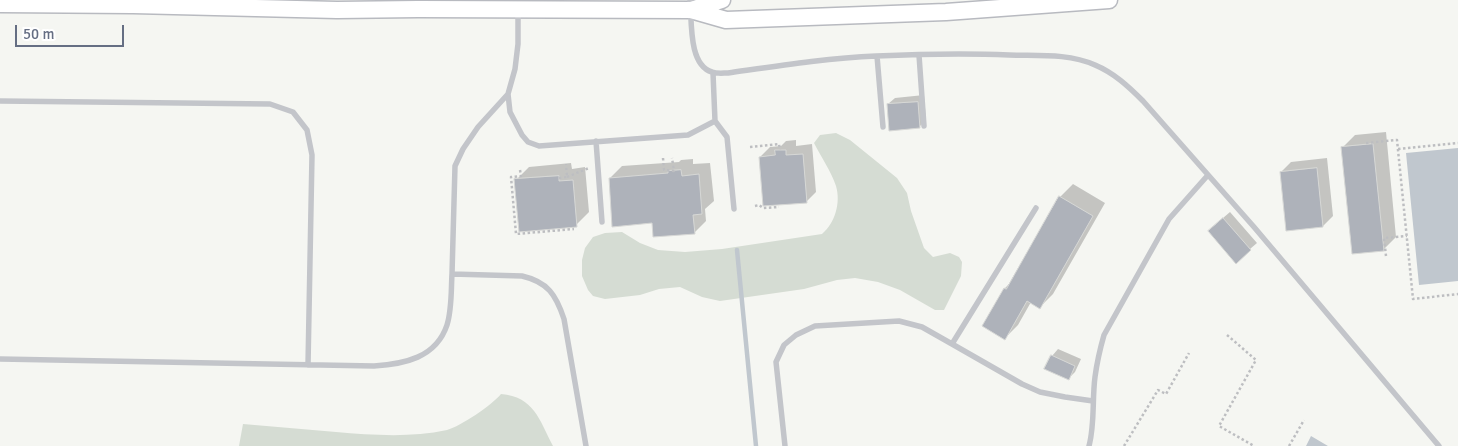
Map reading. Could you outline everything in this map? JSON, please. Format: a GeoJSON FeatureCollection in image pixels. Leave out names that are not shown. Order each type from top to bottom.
{"type":"FeatureCollection","features":[{"type":"Feature","properties":{"kind":"main road"},"geometry":{"type":"LineString","coordinates":[[0,4],[337,10],[418,8],[518,9],[691,5],[722,0]]}},
{"type":"Feature","properties":{"kind":"main road"},"geometry":{"type":"LineString","coordinates":[[691,5],[726,20],[946,12],[1109,0]]}},
{"type":"Feature","properties":{"kind":"lane"},"geometry":{"type":"LineString","coordinates":[[691,5],[694,50],[698,62],[705,69],[713,73],[728,73],[877,56],[964,53],[1061,56],[1080,60],[1112,73],[1125,83],[1254,227],[1439,446]]}},
{"type":"Feature","properties":{"kind":"lane"},"geometry":{"type":"LineString","coordinates":[[518,9],[518,44],[515,69],[508,94],[510,112],[522,135],[528,142],[538,146],[688,135],[715,121]]}},
{"type":"Feature","properties":{"kind":"lane"},"geometry":{"type":"LineString","coordinates":[[918,55],[924,126]]}},
{"type":"Feature","properties":{"kind":"lane"},"geometry":{"type":"LineString","coordinates":[[877,56],[883,128]]}},
{"type":"Feature","properties":{"kind":"lane"},"geometry":{"type":"LineString","coordinates":[[713,73],[715,121],[727,137],[734,209]]}},
{"type":"Feature","properties":{"kind":"lane"},"geometry":{"type":"LineString","coordinates":[[0,359],[382,366],[404,363],[421,355],[437,342],[444,332],[447,323],[452,274],[455,166],[462,149],[478,127],[508,94]]}},
{"type":"Feature","properties":{"kind":"lane"},"geometry":{"type":"LineString","coordinates":[[0,101],[270,104],[293,112],[307,130],[312,155],[308,364]]}},
{"type":"Feature","properties":{"kind":"lane"},"geometry":{"type":"LineString","coordinates":[[596,142],[602,222]]}},
{"type":"Feature","properties":{"kind":"lane"},"geometry":{"type":"LineString","coordinates":[[1089,446],[1092,431],[1095,376],[1104,335],[1169,219],[1208,176]]}},
{"type":"Feature","properties":{"kind":"lane"},"geometry":{"type":"LineString","coordinates":[[952,344],[1036,208]]}},
{"type":"Feature","properties":{"kind":"lane"},"geometry":{"type":"LineString","coordinates":[[452,274],[522,276],[531,278],[553,294],[564,319],[586,446]]}},
{"type":"Feature","properties":{"kind":"lane"},"geometry":{"type":"LineString","coordinates":[[785,446],[776,362],[784,345],[796,334],[815,326],[900,321],[922,327],[1022,384],[1040,392],[1065,398],[1093,401]]}},
{"type":"Feature","properties":{"kind":"path"},"geometry":{"type":"LineString","coordinates":[[1366,142],[1397,140],[1413,299],[1458,294]]}},
{"type":"Feature","properties":{"kind":"path"},"geometry":{"type":"LineString","coordinates":[[1398,149],[1458,143]]}},
{"type":"Feature","properties":{"kind":"path"},"geometry":{"type":"LineString","coordinates":[[750,147],[779,144],[780,150]]}},
{"type":"Feature","properties":{"kind":"path"},"geometry":{"type":"LineString","coordinates":[[663,158],[664,170],[674,170],[672,157]]}},
{"type":"Feature","properties":{"kind":"path"},"geometry":{"type":"LineString","coordinates":[[566,164],[567,177]]}},
{"type":"Feature","properties":{"kind":"path"},"geometry":{"type":"LineString","coordinates":[[559,178],[567,177],[590,167]]}},
{"type":"Feature","properties":{"kind":"path"},"geometry":{"type":"LineString","coordinates":[[520,170],[521,176],[511,177],[516,234],[574,229]]}},
{"type":"Feature","properties":{"kind":"path"},"geometry":{"type":"LineString","coordinates":[[755,206],[760,205],[763,208],[780,207]]}},
{"type":"Feature","properties":{"kind":"path"},"geometry":{"type":"LineString","coordinates":[[1386,256],[1384,238],[1407,236]]}},
{"type":"Feature","properties":{"kind":"path"},"geometry":{"type":"LineString","coordinates":[[1228,334],[1256,360],[1219,426],[1254,446]]}},
{"type":"Feature","properties":{"kind":"path"},"geometry":{"type":"LineString","coordinates":[[1124,446],[1158,390],[1166,394],[1189,353]]}},
{"type":"Feature","properties":{"kind":"path"},"geometry":{"type":"LineString","coordinates":[[1288,446],[1304,420]]}},
{"type":"Feature","properties":{"kind":"shaded area"},"geometry":{"type":"Polygon","coordinates":[[[836,133],[850,140],[897,178],[907,193],[924,248],[933,257],[950,253],[959,257],[962,262],[961,276],[944,310],[935,310],[900,290],[878,282],[855,278],[837,280],[804,289],[720,301],[702,297],[680,287],[659,289],[640,295],[605,299],[593,296],[588,290],[582,276],[582,260],[585,248],[593,237],[605,233],[622,232],[640,243],[658,250],[685,252],[722,249],[822,234],[827,229],[836,212],[838,199],[836,186],[814,143],[820,135],[836,133]]]}},
{"type":"Feature","properties":{"kind":"shaded area"},"geometry":{"type":"Polygon","coordinates":[[[1458,148],[1458,281],[1419,285],[1406,153],[1458,148]]]}},
{"type":"Feature","properties":{"kind":"shaded area"},"geometry":{"type":"Polygon","coordinates":[[[501,394],[521,400],[534,411],[553,446],[239,446],[243,424],[377,435],[433,433],[447,430],[476,415],[501,394]]]}},
{"type":"Feature","properties":{"kind":"shaded area"},"geometry":{"type":"Polygon","coordinates":[[[1311,436],[1328,446],[1306,446],[1311,436]]]}},
{"type":"Feature","properties":{"kind":"building"},"geometry":{"type":"Polygon","coordinates":[[[918,102],[920,128],[889,131],[887,104],[918,102]]]}},
{"type":"Feature","properties":{"kind":"building"},"geometry":{"type":"Polygon","coordinates":[[[1373,144],[1384,251],[1352,254],[1341,147],[1373,144]]]}},
{"type":"Feature","properties":{"kind":"building"},"geometry":{"type":"Polygon","coordinates":[[[775,150],[786,150],[786,155],[803,154],[807,203],[763,206],[759,157],[775,155],[775,150]]]}},
{"type":"Feature","properties":{"kind":"building"},"geometry":{"type":"Polygon","coordinates":[[[1317,168],[1323,227],[1286,231],[1280,172],[1317,168]]]}},
{"type":"Feature","properties":{"kind":"building"},"geometry":{"type":"Polygon","coordinates":[[[681,170],[682,176],[699,174],[702,214],[693,215],[695,234],[653,237],[652,223],[612,227],[609,178],[668,173],[668,171],[681,170]]]}},
{"type":"Feature","properties":{"kind":"building"},"geometry":{"type":"Polygon","coordinates":[[[559,176],[559,181],[573,180],[577,227],[519,232],[514,179],[559,176]]]}},
{"type":"Feature","properties":{"kind":"building"},"geometry":{"type":"Polygon","coordinates":[[[1059,196],[1093,216],[1040,309],[1027,301],[1005,340],[982,326],[1004,288],[1006,289],[1059,196]]]}},
{"type":"Feature","properties":{"kind":"building"},"geometry":{"type":"Polygon","coordinates":[[[1223,218],[1251,250],[1236,264],[1208,231],[1223,218]]]}},
{"type":"Feature","properties":{"kind":"building"},"geometry":{"type":"Polygon","coordinates":[[[1051,355],[1075,366],[1069,380],[1044,369],[1051,355]]]}},
{"type":"Feature","properties":{"kind":"waterway"},"geometry":{"type":"LineString","coordinates":[[737,250],[756,446]]}}]}
